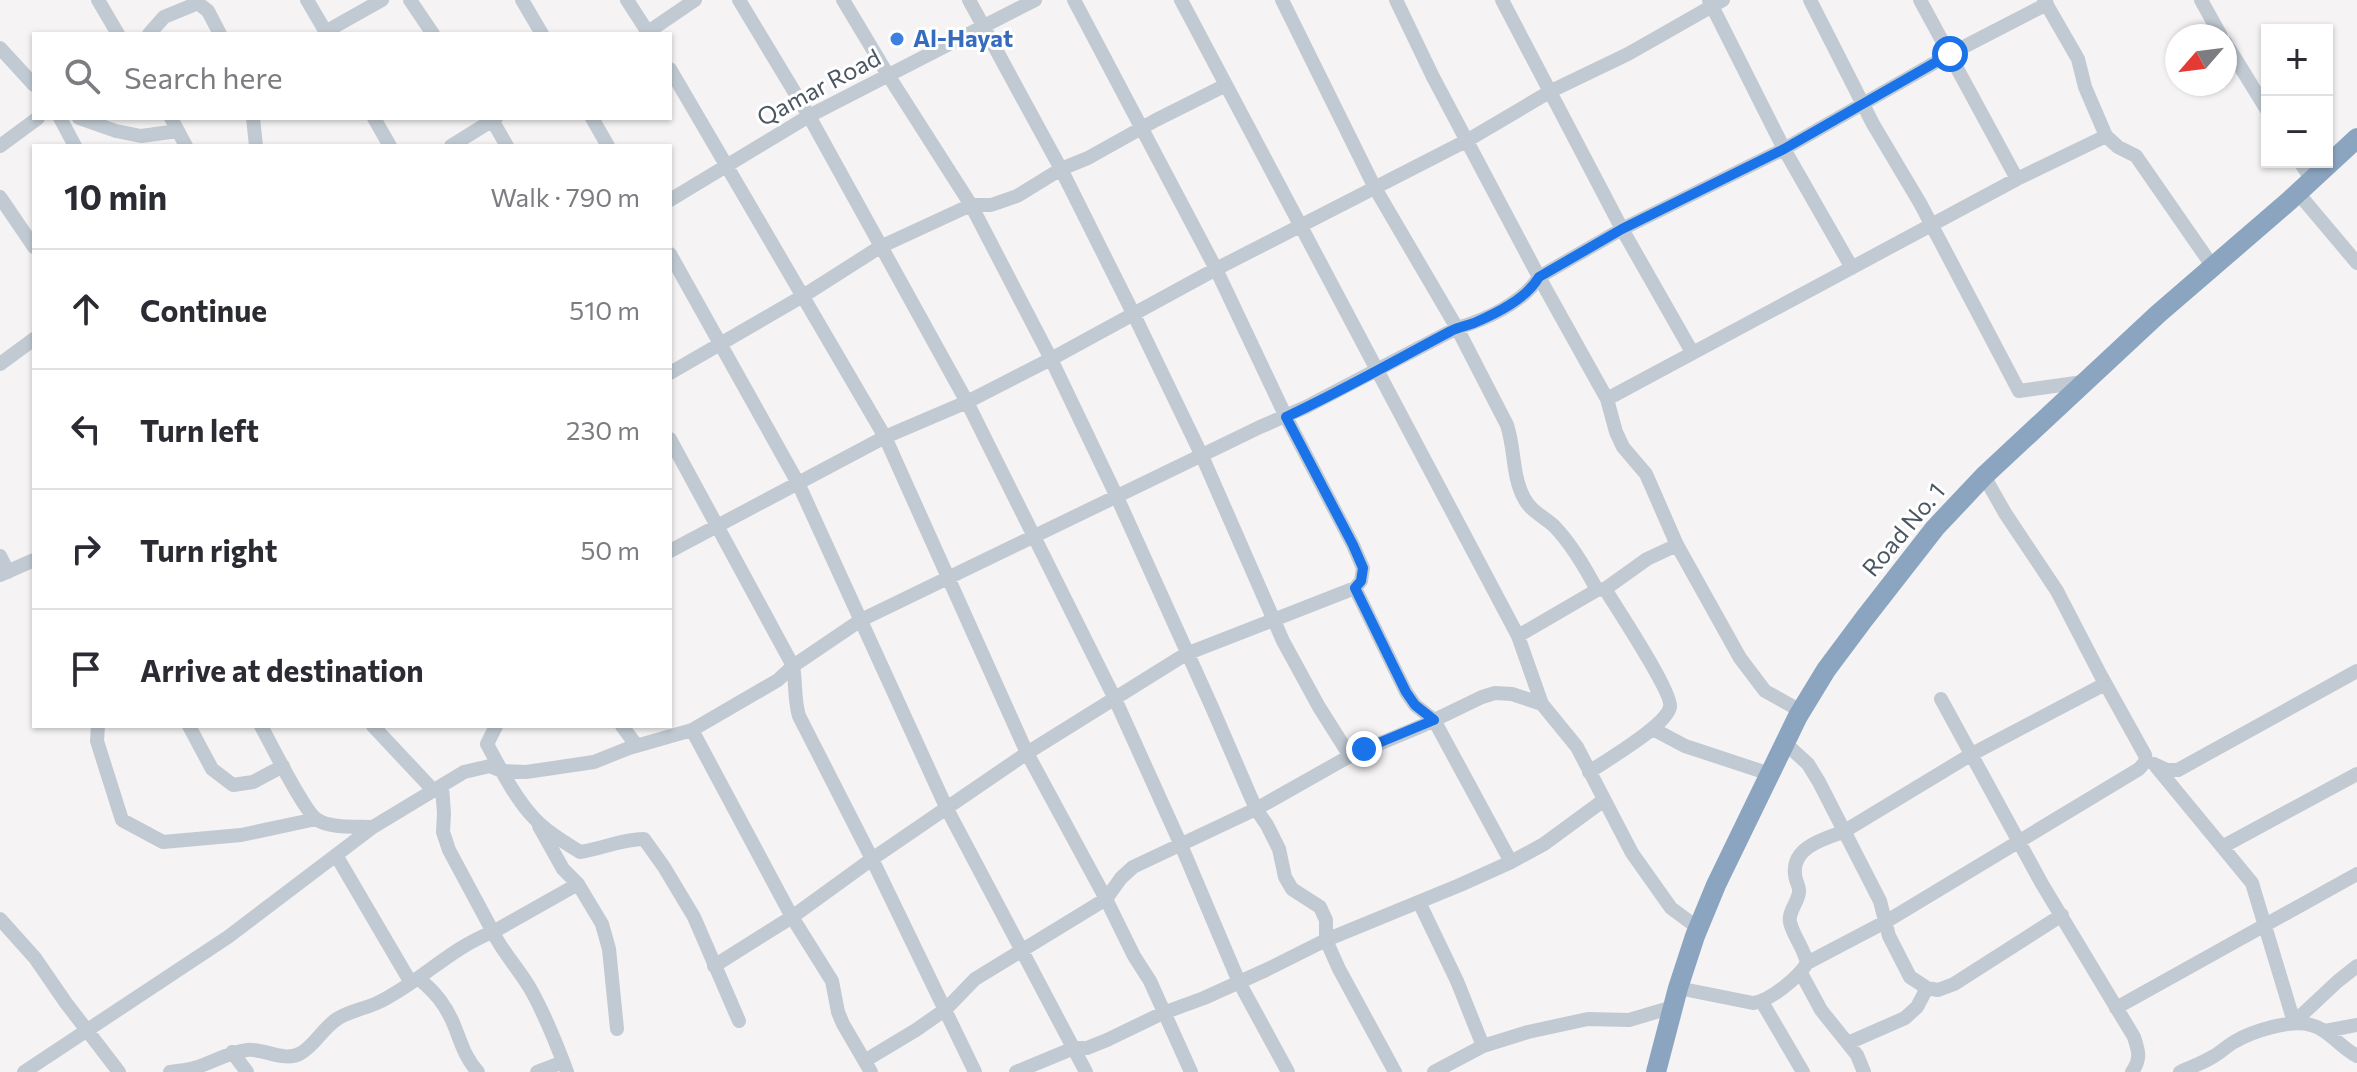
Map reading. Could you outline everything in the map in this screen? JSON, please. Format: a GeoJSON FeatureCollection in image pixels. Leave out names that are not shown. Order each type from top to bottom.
{"type":"FeatureCollection","features":[{"type":"Feature","properties":{"kind":"highway","name":"Road No. 1"},"geometry":{"type":"LineString","coordinates":[[1656,1072],[1698,928],[1716,885],[1801,711],[1826,670],[1935,528],[1984,476],[2083,382],[2357,138]]}},
{"type":"Feature","properties":{"kind":"street"},"geometry":{"type":"LineString","coordinates":[[98,0],[117,32]]}},
{"type":"Feature","properties":{"kind":"street"},"geometry":{"type":"LineString","coordinates":[[307,0],[325,32]]}},
{"type":"Feature","properties":{"kind":"street"},"geometry":{"type":"LineString","coordinates":[[328,32],[382,0]]}},
{"type":"Feature","properties":{"kind":"street"},"geometry":{"type":"LineString","coordinates":[[410,0],[432,32]]}},
{"type":"Feature","properties":{"kind":"street"},"geometry":{"type":"LineString","coordinates":[[522,0],[541,32]]}},
{"type":"Feature","properties":{"kind":"street"},"geometry":{"type":"LineString","coordinates":[[627,0],[646,32]]}},
{"type":"Feature","properties":{"kind":"street"},"geometry":{"type":"LineString","coordinates":[[648,32],[695,0]]}},
{"type":"Feature","properties":{"kind":"street"},"geometry":{"type":"LineString","coordinates":[[739,0],[809,116],[967,402],[1115,699],[1239,982],[1288,1072]]}},
{"type":"Feature","properties":{"kind":"street"},"geometry":{"type":"LineString","coordinates":[[843,0],[971,205],[1051,359],[1117,497],[1256,809],[1279,849],[1285,877],[1292,889],[1320,907],[1326,920],[1326,940],[1339,969],[1395,1072]]}},
{"type":"Feature","properties":{"kind":"street"},"geometry":{"type":"LineString","coordinates":[[969,0],[1061,169],[1134,315],[1202,456],[1274,620],[1319,707],[1350,756]]}},
{"type":"Feature","properties":{"kind":"street","name":"Qamar Road"},"geometry":{"type":"LineString","coordinates":[[672,199],[809,116],[1035,0]]}},
{"type":"Feature","properties":{"kind":"street"},"geometry":{"type":"LineString","coordinates":[[714,966],[792,917],[1027,753],[1186,654],[1355,588],[1361,581],[1363,568],[1353,545],[1286,417],[1216,269],[1074,0]]}},
{"type":"Feature","properties":{"kind":"street"},"geometry":{"type":"LineString","coordinates":[[1181,0],[1518,636],[1542,704],[1577,747],[1621,834],[1662,897],[1671,908],[1698,928]]}},
{"type":"Feature","properties":{"kind":"street"},"geometry":{"type":"LineString","coordinates":[[1282,0],[1375,188],[1457,328],[1507,425],[1517,483],[1525,502],[1558,530],[1668,692],[1671,704],[1653,729],[1589,772]]}},
{"type":"Feature","properties":{"kind":"street"},"geometry":{"type":"LineString","coordinates":[[1396,0],[1433,77],[1607,399],[1623,447],[1646,474],[1677,545],[1740,658],[1765,691],[1801,711]]}},
{"type":"Feature","properties":{"kind":"street"},"geometry":{"type":"LineString","coordinates":[[1502,0],[1622,229],[1692,352]]}},
{"type":"Feature","properties":{"kind":"street"},"geometry":{"type":"LineString","coordinates":[[1810,0],[1863,105],[1932,226],[2019,391],[2083,382]]}},
{"type":"Feature","properties":{"kind":"street"},"geometry":{"type":"LineString","coordinates":[[1920,0],[2017,179]]}},
{"type":"Feature","properties":{"kind":"street"},"geometry":{"type":"LineString","coordinates":[[2201,0],[2214,24]]}},
{"type":"Feature","properties":{"kind":"street"},"geometry":{"type":"LineString","coordinates":[[151,32],[164,17],[197,2],[208,11],[219,32]]}},
{"type":"Feature","properties":{"kind":"street"},"geometry":{"type":"LineString","coordinates":[[672,550],[885,437],[967,402],[1051,359],[1216,269],[1468,140],[1551,91],[1628,54],[1715,2],[1784,149],[1852,268]]}},
{"type":"Feature","properties":{"kind":"street"},"geometry":{"type":"LineString","coordinates":[[24,1072],[228,937],[373,827],[464,772],[490,766],[502,771],[526,772],[594,762],[692,730],[778,680],[793,666],[861,620],[1286,417],[1457,328],[1474,323],[1515,301],[1532,288],[1539,277],[1622,229],[1784,149],[2046,2],[2078,59],[2088,96],[2106,136],[2118,147],[2136,156],[2213,267]]}},
{"type":"Feature","properties":{"kind":"street"},"geometry":{"type":"LineString","coordinates":[[0,48],[32,83]]}},
{"type":"Feature","properties":{"kind":"street"},"geometry":{"type":"LineString","coordinates":[[2237,61],[2261,100]]}},
{"type":"Feature","properties":{"kind":"street"},"geometry":{"type":"LineString","coordinates":[[672,72],[885,437],[1027,753],[1150,981],[1191,1072]]}},
{"type":"Feature","properties":{"kind":"street"},"geometry":{"type":"LineString","coordinates":[[672,372],[880,247],[971,205],[991,205],[1007,200],[1226,85]]}},
{"type":"Feature","properties":{"kind":"street"},"geometry":{"type":"LineString","coordinates":[[0,146],[35,120]]}},
{"type":"Feature","properties":{"kind":"street"},"geometry":{"type":"LineString","coordinates":[[61,120],[74,144]]}},
{"type":"Feature","properties":{"kind":"street"},"geometry":{"type":"LineString","coordinates":[[85,120],[141,136],[174,124],[185,144]]}},
{"type":"Feature","properties":{"kind":"street"},"geometry":{"type":"LineString","coordinates":[[253,120],[256,144]]}},
{"type":"Feature","properties":{"kind":"street"},"geometry":{"type":"LineString","coordinates":[[375,120],[389,144]]}},
{"type":"Feature","properties":{"kind":"street"},"geometry":{"type":"LineString","coordinates":[[454,144],[491,120]]}},
{"type":"Feature","properties":{"kind":"street"},"geometry":{"type":"LineString","coordinates":[[494,120],[506,144]]}},
{"type":"Feature","properties":{"kind":"street"},"geometry":{"type":"LineString","coordinates":[[593,120],[607,144]]}},
{"type":"Feature","properties":{"kind":"street"},"geometry":{"type":"LineString","coordinates":[[1607,399],[2017,179],[2106,136]]}},
{"type":"Feature","properties":{"kind":"street"},"geometry":{"type":"LineString","coordinates":[[2301,168],[2305,186],[2357,263]]}},
{"type":"Feature","properties":{"kind":"street"},"geometry":{"type":"LineString","coordinates":[[0,197],[32,244]]}},
{"type":"Feature","properties":{"kind":"street"},"geometry":{"type":"LineString","coordinates":[[672,258],[798,483],[947,809],[1086,1072]]}},
{"type":"Feature","properties":{"kind":"street"},"geometry":{"type":"LineString","coordinates":[[3,356],[32,340]]}},
{"type":"Feature","properties":{"kind":"street"},"geometry":{"type":"LineString","coordinates":[[672,443],[793,666],[794,702],[799,716],[975,1072]]}},
{"type":"Feature","properties":{"kind":"street"},"geometry":{"type":"LineString","coordinates":[[1984,476],[2057,591],[2145,755],[2252,883],[2294,1022]]}},
{"type":"Feature","properties":{"kind":"street"},"geometry":{"type":"LineString","coordinates":[[1518,636],[1601,590],[1647,559],[1677,545]]}},
{"type":"Feature","properties":{"kind":"street"},"geometry":{"type":"LineString","coordinates":[[0,556],[4,573],[32,561]]}},
{"type":"Feature","properties":{"kind":"street"},"geometry":{"type":"LineString","coordinates":[[1355,588],[1406,692],[1415,705],[1434,720],[1511,862]]}},
{"type":"Feature","properties":{"kind":"street"},"geometry":{"type":"LineString","coordinates":[[2150,762],[2167,770],[2178,770],[2357,671]]}},
{"type":"Feature","properties":{"kind":"street"},"geometry":{"type":"LineString","coordinates":[[1864,1072],[1848,1043],[1821,1010],[1804,968],[1805,952],[1790,921],[1790,913],[1799,895],[1795,874],[1796,861],[1802,851],[1843,832],[1972,754],[2105,684]]}},
{"type":"Feature","properties":{"kind":"street"},"geometry":{"type":"LineString","coordinates":[[692,730],[792,917],[832,981],[843,1024],[869,1066],[946,1009],[975,979],[1106,899],[1133,867],[1256,809],[1350,756],[1482,697],[1495,693],[1512,694],[1542,704]]}},
{"type":"Feature","properties":{"kind":"street"},"geometry":{"type":"LineString","coordinates":[[1941,699],[2018,840],[2134,1037],[2139,1062],[2132,1072]]}},
{"type":"Feature","properties":{"kind":"street"},"geometry":{"type":"LineString","coordinates":[[98,728],[97,741],[122,820],[163,842],[241,835],[316,819],[333,825],[373,827]]}},
{"type":"Feature","properties":{"kind":"street"},"geometry":{"type":"LineString","coordinates":[[190,728],[212,769],[233,785],[253,782],[283,766]]}},
{"type":"Feature","properties":{"kind":"street"},"geometry":{"type":"LineString","coordinates":[[262,728],[316,819]]}},
{"type":"Feature","properties":{"kind":"street"},"geometry":{"type":"LineString","coordinates":[[375,728],[438,789],[444,813],[443,832],[449,850],[498,943],[509,954],[532,991],[565,1067],[537,1072]]}},
{"type":"Feature","properties":{"kind":"street"},"geometry":{"type":"LineString","coordinates":[[495,728],[487,744],[563,869],[578,884],[602,924],[609,949],[617,1029]]}},
{"type":"Feature","properties":{"kind":"street"},"geometry":{"type":"LineString","coordinates":[[624,728],[637,746]]}},
{"type":"Feature","properties":{"kind":"street"},"geometry":{"type":"LineString","coordinates":[[1653,729],[1685,746],[1770,774]]}},
{"type":"Feature","properties":{"kind":"street"},"geometry":{"type":"LineString","coordinates":[[1785,743],[1808,764],[1819,782],[1869,877],[1887,921],[1889,936],[1910,977],[1927,988],[1938,990],[1954,984],[2062,915]]}},
{"type":"Feature","properties":{"kind":"street"},"geometry":{"type":"LineString","coordinates":[[1434,1072],[1483,1046],[1528,1032],[1588,1019],[1629,1020],[1676,997],[1762,1002],[1804,968],[2150,762]]}},
{"type":"Feature","properties":{"kind":"street"},"geometry":{"type":"LineString","coordinates":[[2222,847],[2357,774]]}},
{"type":"Feature","properties":{"kind":"street"},"geometry":{"type":"LineString","coordinates":[[1016,1072],[1074,1048],[1087,1048],[1239,982],[1326,940],[1511,862],[1544,844],[1604,800]]}},
{"type":"Feature","properties":{"kind":"street"},"geometry":{"type":"LineString","coordinates":[[534,818],[580,852],[600,849],[627,839],[644,839],[694,917],[739,1021]]}},
{"type":"Feature","properties":{"kind":"street"},"geometry":{"type":"LineString","coordinates":[[336,855],[415,981],[440,998],[454,1024],[462,1049],[478,1072]]}},
{"type":"Feature","properties":{"kind":"street"},"geometry":{"type":"LineString","coordinates":[[2116,1008],[2357,874]]}},
{"type":"Feature","properties":{"kind":"street"},"geometry":{"type":"LineString","coordinates":[[170,1072],[194,1068],[232,1052],[250,1049],[293,1056],[302,1053],[334,1021],[377,1003],[479,937],[578,884]]}},
{"type":"Feature","properties":{"kind":"street"},"geometry":{"type":"LineString","coordinates":[[1419,902],[1457,981],[1483,1046]]}},
{"type":"Feature","properties":{"kind":"street"},"geometry":{"type":"LineString","coordinates":[[0,919],[35,958],[119,1072]]}},
{"type":"Feature","properties":{"kind":"street"},"geometry":{"type":"LineString","coordinates":[[2180,1072],[2216,1055],[2236,1041],[2294,1022],[2357,966]]}},
{"type":"Feature","properties":{"kind":"street"},"geometry":{"type":"LineString","coordinates":[[1848,1043],[1905,1018],[1917,1007],[1927,988]]}},
{"type":"Feature","properties":{"kind":"street"},"geometry":{"type":"LineString","coordinates":[[1762,1002],[1803,1072]]}},
{"type":"Feature","properties":{"kind":"street"},"geometry":{"type":"LineString","coordinates":[[2294,1022],[2325,1031],[2343,1049],[2357,1056]]}},
{"type":"Feature","properties":{"kind":"street"},"geometry":{"type":"LineString","coordinates":[[2325,1031],[2357,1025]]}},
{"type":"Feature","properties":{"kind":"street"},"geometry":{"type":"LineString","coordinates":[[232,1052],[247,1072]]}},
{"type":"Feature","properties":{"kind":"place","name":"Al-Hayat"},"geometry":{"type":"Point","coordinates":[897,39]}},
{"type":"Feature","properties":{"kind":"route"},"geometry":{"type":"LineString","coordinates":[[1364,749],[1434,720],[1410,699],[1372,627],[1355,588],[1361,581],[1363,568],[1286,417],[1496,311],[1524,295],[1539,277],[1622,229],[1784,149],[1950,54]]}}]}
